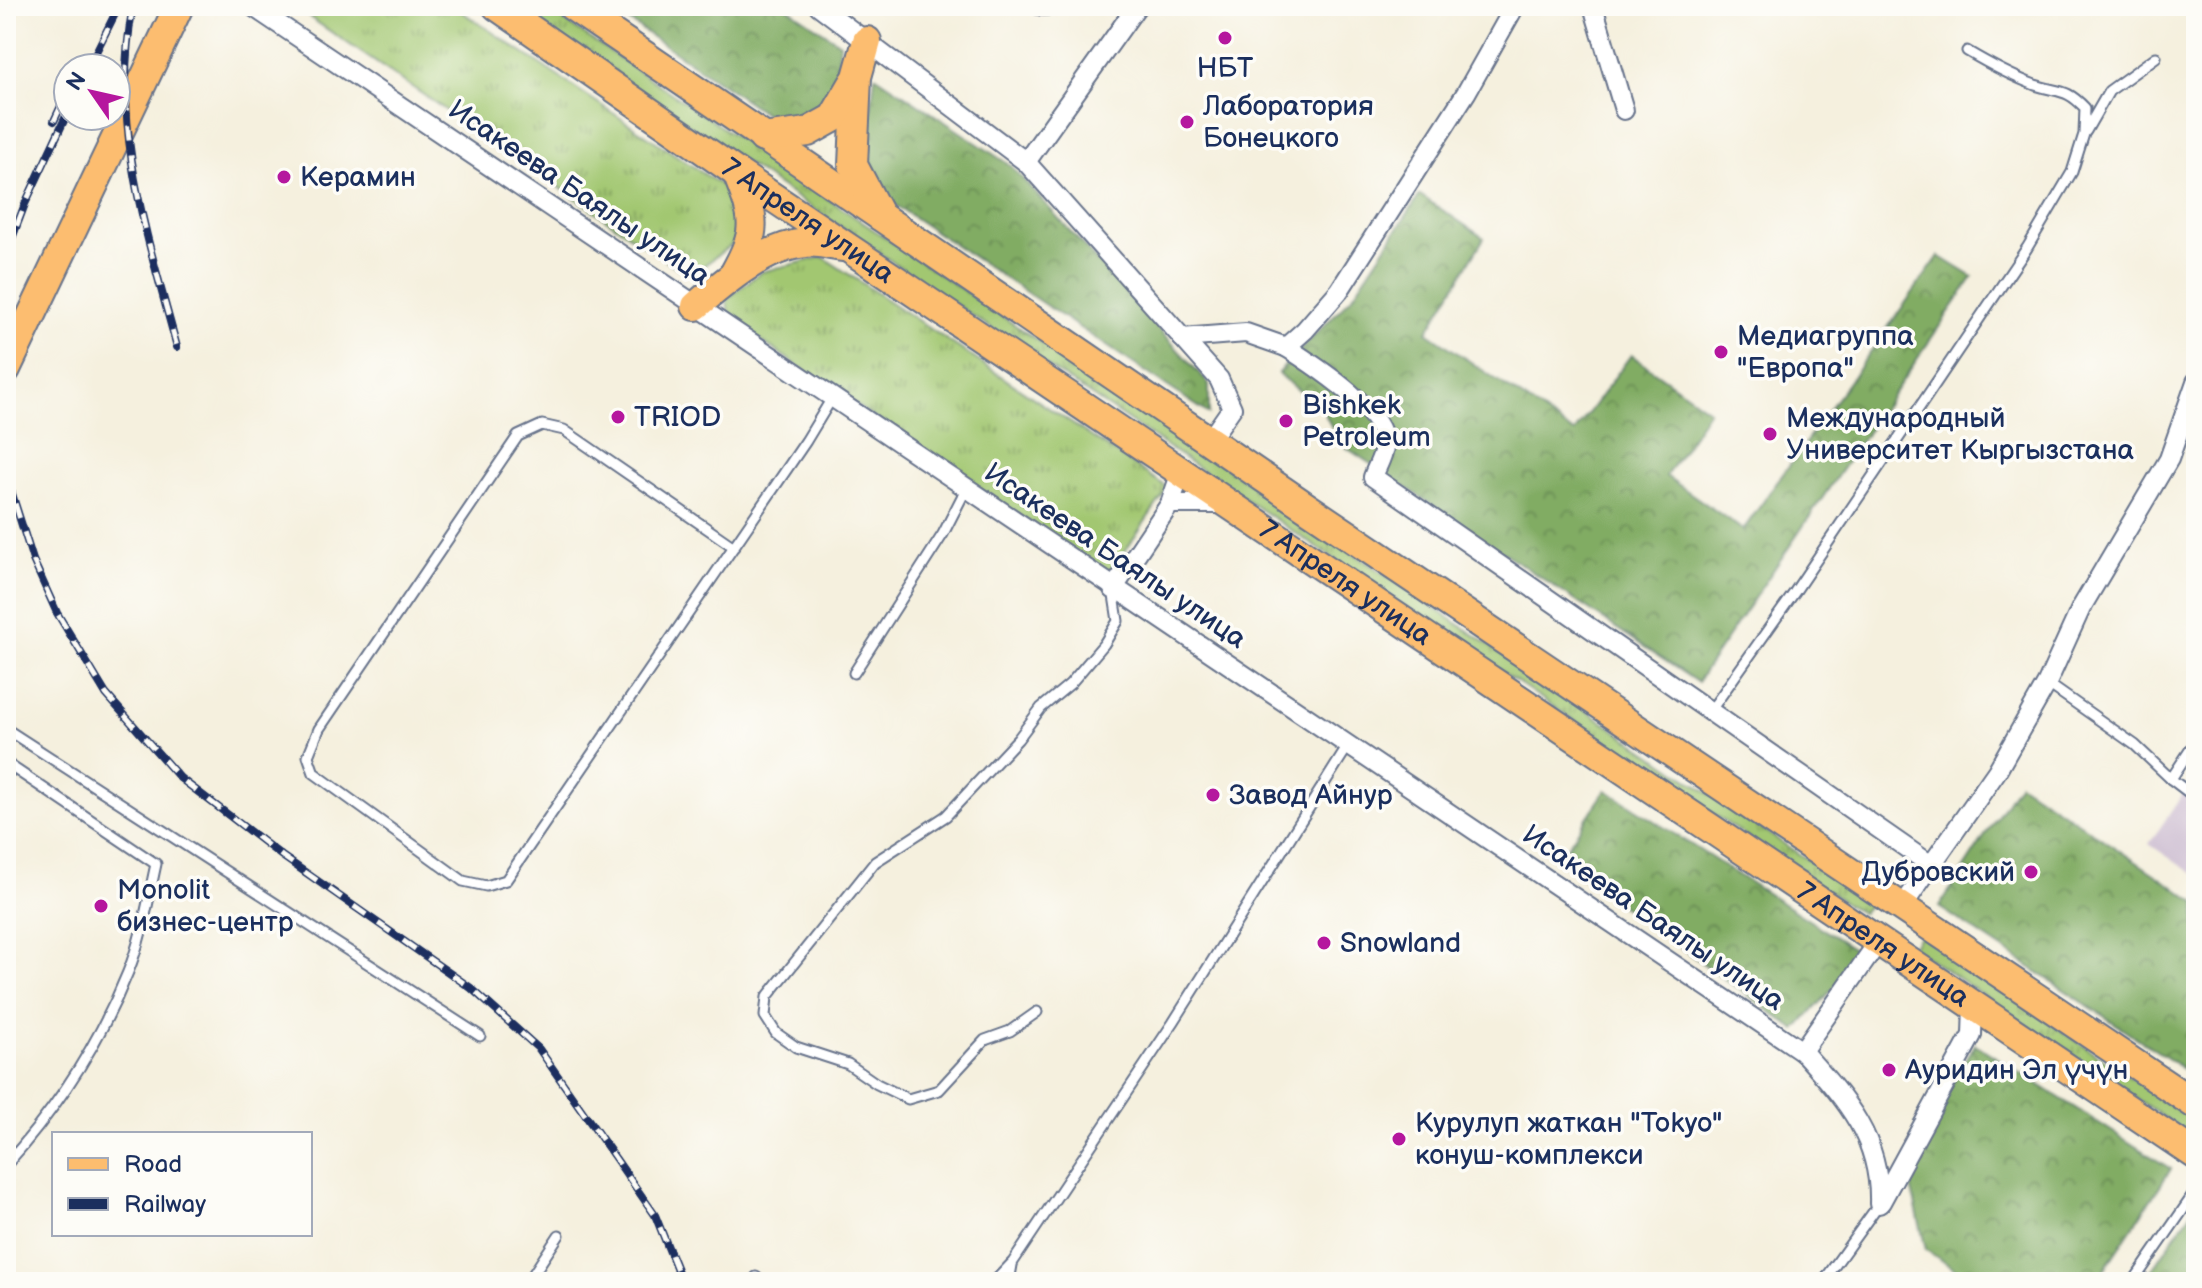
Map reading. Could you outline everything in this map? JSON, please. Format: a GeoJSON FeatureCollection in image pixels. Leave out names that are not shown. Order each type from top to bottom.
{"type":"FeatureCollection","features":[{"type":"Feature","properties":{"kind":"main road"},"geometry":{"type":"LineString","coordinates":[[6,369],[179,6]]}},
{"type":"Feature","properties":{"kind":"main road","name":"7 Апреля улица"},"geometry":{"type":"LineString","coordinates":[[497,6],[737,173],[2196,1155]]}},
{"type":"Feature","properties":{"kind":"main road","name":"7 Апреля улица"},"geometry":{"type":"LineString","coordinates":[[572,6],[1209,441],[2196,1105]]}},
{"type":"Feature","properties":{"kind":"main road"},"geometry":{"type":"LineString","coordinates":[[867,41],[857,77],[853,165],[881,219]]}},
{"type":"Feature","properties":{"kind":"main road"},"geometry":{"type":"LineString","coordinates":[[763,138],[808,132],[833,118],[857,77]]}},
{"type":"Feature","properties":{"kind":"main road"},"geometry":{"type":"LineString","coordinates":[[734,274],[748,248],[753,230],[751,208],[737,173]]}},
{"type":"Feature","properties":{"kind":"main road"},"geometry":{"type":"LineString","coordinates":[[696,306],[734,274],[785,247],[807,242],[850,248]]}},
{"type":"Feature","properties":{"kind":"main road"},"geometry":{"type":"LineString","coordinates":[[1879,941],[1902,907]]}},
{"type":"Feature","properties":{"kind":"street","name":"Исакеева Баялы улица"},"geometry":{"type":"LineString","coordinates":[[252,6],[1802,1051],[1845,1099],[1868,1137],[1880,1181],[1879,1204]]}},
{"type":"Feature","properties":{"kind":"street"},"geometry":{"type":"LineString","coordinates":[[819,6],[1026,162],[1219,379],[1232,408],[1209,441]]}},
{"type":"Feature","properties":{"kind":"street"},"geometry":{"type":"LineString","coordinates":[[1026,162],[1137,6]]}},
{"type":"Feature","properties":{"kind":"street"},"geometry":{"type":"LineString","coordinates":[[1286,347],[1339,291],[1466,93],[1515,6]]}},
{"type":"Feature","properties":{"kind":"street"},"geometry":{"type":"LineString","coordinates":[[1593,6],[1624,110]]}},
{"type":"Feature","properties":{"kind":"street"},"geometry":{"type":"LineString","coordinates":[[1182,338],[1246,333],[1286,347],[1351,395],[1379,425],[1385,446],[1373,477],[1931,865]]}},
{"type":"Feature","properties":{"kind":"street"},"geometry":{"type":"LineString","coordinates":[[1902,907],[1997,771],[2047,683],[2081,608],[2169,459],[2192,404],[2196,382]]}},
{"type":"Feature","properties":{"kind":"street"},"geometry":{"type":"LineString","coordinates":[[1113,589],[1170,504],[1181,472]]}},
{"type":"Feature","properties":{"kind":"street"},"geometry":{"type":"LineString","coordinates":[[1170,504],[1229,504]]}},
{"type":"Feature","properties":{"kind":"street"},"geometry":{"type":"LineString","coordinates":[[1802,1051],[1879,941]]}},
{"type":"Feature","properties":{"kind":"street"},"geometry":{"type":"LineString","coordinates":[[1879,1204],[1972,1035],[1973,1005]]}},
{"type":"Feature","properties":{"kind":"lane"},"geometry":{"type":"LineString","coordinates":[[1030,6],[1037,10],[1051,10],[1056,6]]}},
{"type":"Feature","properties":{"kind":"lane"},"geometry":{"type":"LineString","coordinates":[[1967,51],[2036,85],[2072,94],[2085,108],[2084,134]]}},
{"type":"Feature","properties":{"kind":"lane"},"geometry":{"type":"LineString","coordinates":[[1711,710],[1794,593],[2027,248],[2072,172],[2084,134],[2109,91],[2156,57]]}},
{"type":"Feature","properties":{"kind":"lane"},"geometry":{"type":"LineString","coordinates":[[734,547],[564,430],[542,425],[518,436],[319,729],[308,756],[314,773],[463,881],[486,886],[506,880],[734,547],[832,398]]}},
{"type":"Feature","properties":{"kind":"lane"},"geometry":{"type":"LineString","coordinates":[[854,673],[943,534],[966,489]]}},
{"type":"Feature","properties":{"kind":"lane"},"geometry":{"type":"LineString","coordinates":[[1037,1012],[1010,1031],[985,1040],[939,1090],[908,1099],[877,1084],[848,1064],[796,1047],[776,1033],[765,1016],[767,997],[875,862],[946,816],[1018,739],[1041,708],[1070,684],[1104,644],[1118,621],[1113,589]]}},
{"type":"Feature","properties":{"kind":"lane"},"geometry":{"type":"LineString","coordinates":[[2047,683],[2135,745],[2196,798]]}},
{"type":"Feature","properties":{"kind":"lane"},"geometry":{"type":"LineString","coordinates":[[6,729],[480,1036]]}},
{"type":"Feature","properties":{"kind":"lane"},"geometry":{"type":"LineString","coordinates":[[2171,779],[2196,741]]}},
{"type":"Feature","properties":{"kind":"lane"},"geometry":{"type":"LineString","coordinates":[[994,1282],[1013,1262],[1173,1023],[1348,746]]}},
{"type":"Feature","properties":{"kind":"lane"},"geometry":{"type":"LineString","coordinates":[[6,763],[156,864],[129,971],[104,1024],[42,1125],[6,1165]]}},
{"type":"Feature","properties":{"kind":"lane"},"geometry":{"type":"LineString","coordinates":[[2133,1282],[2196,1191]]}},
{"type":"Feature","properties":{"kind":"lane"},"geometry":{"type":"LineString","coordinates":[[1823,1282],[1879,1204]]}},
{"type":"Feature","properties":{"kind":"lane"},"geometry":{"type":"LineString","coordinates":[[528,1282],[559,1235]]}},
{"type":"Feature","properties":{"kind":"lane"},"geometry":{"type":"LineString","coordinates":[[1009,1282],[1013,1262]]}},
{"type":"Feature","properties":{"kind":"shaded area"},"geometry":{"type":"Polygon","coordinates":[[[2196,775],[2196,876],[2149,844],[2196,775]]]}},
{"type":"Feature","properties":{"kind":"green space"},"geometry":{"type":"Polygon","coordinates":[[[293,6],[453,6],[725,188],[741,213],[738,240],[699,269],[679,269],[293,6]]]}},
{"type":"Feature","properties":{"kind":"green space"},"geometry":{"type":"Polygon","coordinates":[[[512,6],[542,6],[1870,902],[1862,914],[512,6]]]}},
{"type":"Feature","properties":{"kind":"green space"},"geometry":{"type":"Polygon","coordinates":[[[607,6],[785,6],[840,43],[834,100],[781,124],[607,6]]]}},
{"type":"Feature","properties":{"kind":"green space"},"geometry":{"type":"Polygon","coordinates":[[[875,75],[1011,166],[1209,384],[1209,414],[883,197],[864,171],[875,75]]]}},
{"type":"Feature","properties":{"kind":"green space"},"geometry":{"type":"Polygon","coordinates":[[[1420,195],[1484,238],[1427,332],[1574,433],[1631,355],[1709,410],[1666,476],[1743,530],[1939,256],[1973,277],[1697,682],[1341,444],[1323,411],[1278,373],[1352,297],[1420,195]]]}},
{"type":"Feature","properties":{"kind":"green space"},"geometry":{"type":"Polygon","coordinates":[[[823,257],[1168,488],[1108,576],[729,319],[727,299],[761,272],[823,257]]]}},
{"type":"Feature","properties":{"kind":"green space"},"geometry":{"type":"Polygon","coordinates":[[[2019,783],[2196,902],[2196,1077],[1939,907],[2019,783]]]}},
{"type":"Feature","properties":{"kind":"green space"},"geometry":{"type":"Polygon","coordinates":[[[1606,790],[1863,955],[1796,1030],[1558,860],[1606,790]]]}},
{"type":"Feature","properties":{"kind":"green space"},"geometry":{"type":"Polygon","coordinates":[[[1920,935],[2196,1122],[2196,1139],[1912,947],[1920,935]]]}},
{"type":"Feature","properties":{"kind":"green space"},"geometry":{"type":"Polygon","coordinates":[[[1975,1044],[2171,1169],[2096,1282],[1974,1282],[1926,1250],[1906,1164],[1975,1044]]]}},
{"type":"Feature","properties":{"kind":"green space"},"geometry":{"type":"Polygon","coordinates":[[[2196,1205],[2196,1282],[2144,1282],[2196,1205]]]}},
{"type":"Feature","properties":{"kind":"railway"},"geometry":{"type":"LineString","coordinates":[[96,52],[119,6]]}},
{"type":"Feature","properties":{"kind":"railway"},"geometry":{"type":"LineString","coordinates":[[133,6],[127,51],[129,137],[143,220],[177,347]]}},
{"type":"Feature","properties":{"kind":"railway"},"geometry":{"type":"LineString","coordinates":[[6,254],[59,132]]}},
{"type":"Feature","properties":{"kind":"railway"},"geometry":{"type":"LineString","coordinates":[[6,475],[33,560],[57,613],[106,694],[180,778],[282,856],[471,988],[539,1049],[655,1215],[682,1282]]}},
{"type":"Feature","properties":{"kind":"place","name":"НБТ"},"geometry":{"type":"Point","coordinates":[1225,38]}},
{"type":"Feature","properties":{"kind":"place","name":"Лаборатория Бонецкого"},"geometry":{"type":"Point","coordinates":[1187,122]}},
{"type":"Feature","properties":{"kind":"place","name":"Керамин"},"geometry":{"type":"Point","coordinates":[284,177]}},
{"type":"Feature","properties":{"kind":"place","name":"Медиагруппа \"Европа\""},"geometry":{"type":"Point","coordinates":[1721,352]}},
{"type":"Feature","properties":{"kind":"place","name":"TRIOD"},"geometry":{"type":"Point","coordinates":[618,417]}},
{"type":"Feature","properties":{"kind":"place","name":"Bishkek Petroleum"},"geometry":{"type":"Point","coordinates":[1286,421]}},
{"type":"Feature","properties":{"kind":"place","name":"Международный Университет Кыргызстана"},"geometry":{"type":"Point","coordinates":[1770,434]}},
{"type":"Feature","properties":{"kind":"place","name":"Завод Айнур"},"geometry":{"type":"Point","coordinates":[1213,795]}},
{"type":"Feature","properties":{"kind":"place","name":"Дубровский"},"geometry":{"type":"Point","coordinates":[2031,872]}},
{"type":"Feature","properties":{"kind":"place","name":"Monolit бизнес-центр"},"geometry":{"type":"Point","coordinates":[101,906]}},
{"type":"Feature","properties":{"kind":"place","name":"Snowland"},"geometry":{"type":"Point","coordinates":[1324,943]}},
{"type":"Feature","properties":{"kind":"place","name":"Ауридин Эл үчүн"},"geometry":{"type":"Point","coordinates":[1889,1070]}},
{"type":"Feature","properties":{"kind":"place","name":"Курулуп жаткан \"Tokyo\" конуш-комплекси"},"geometry":{"type":"Point","coordinates":[1399,1139]}}]}
